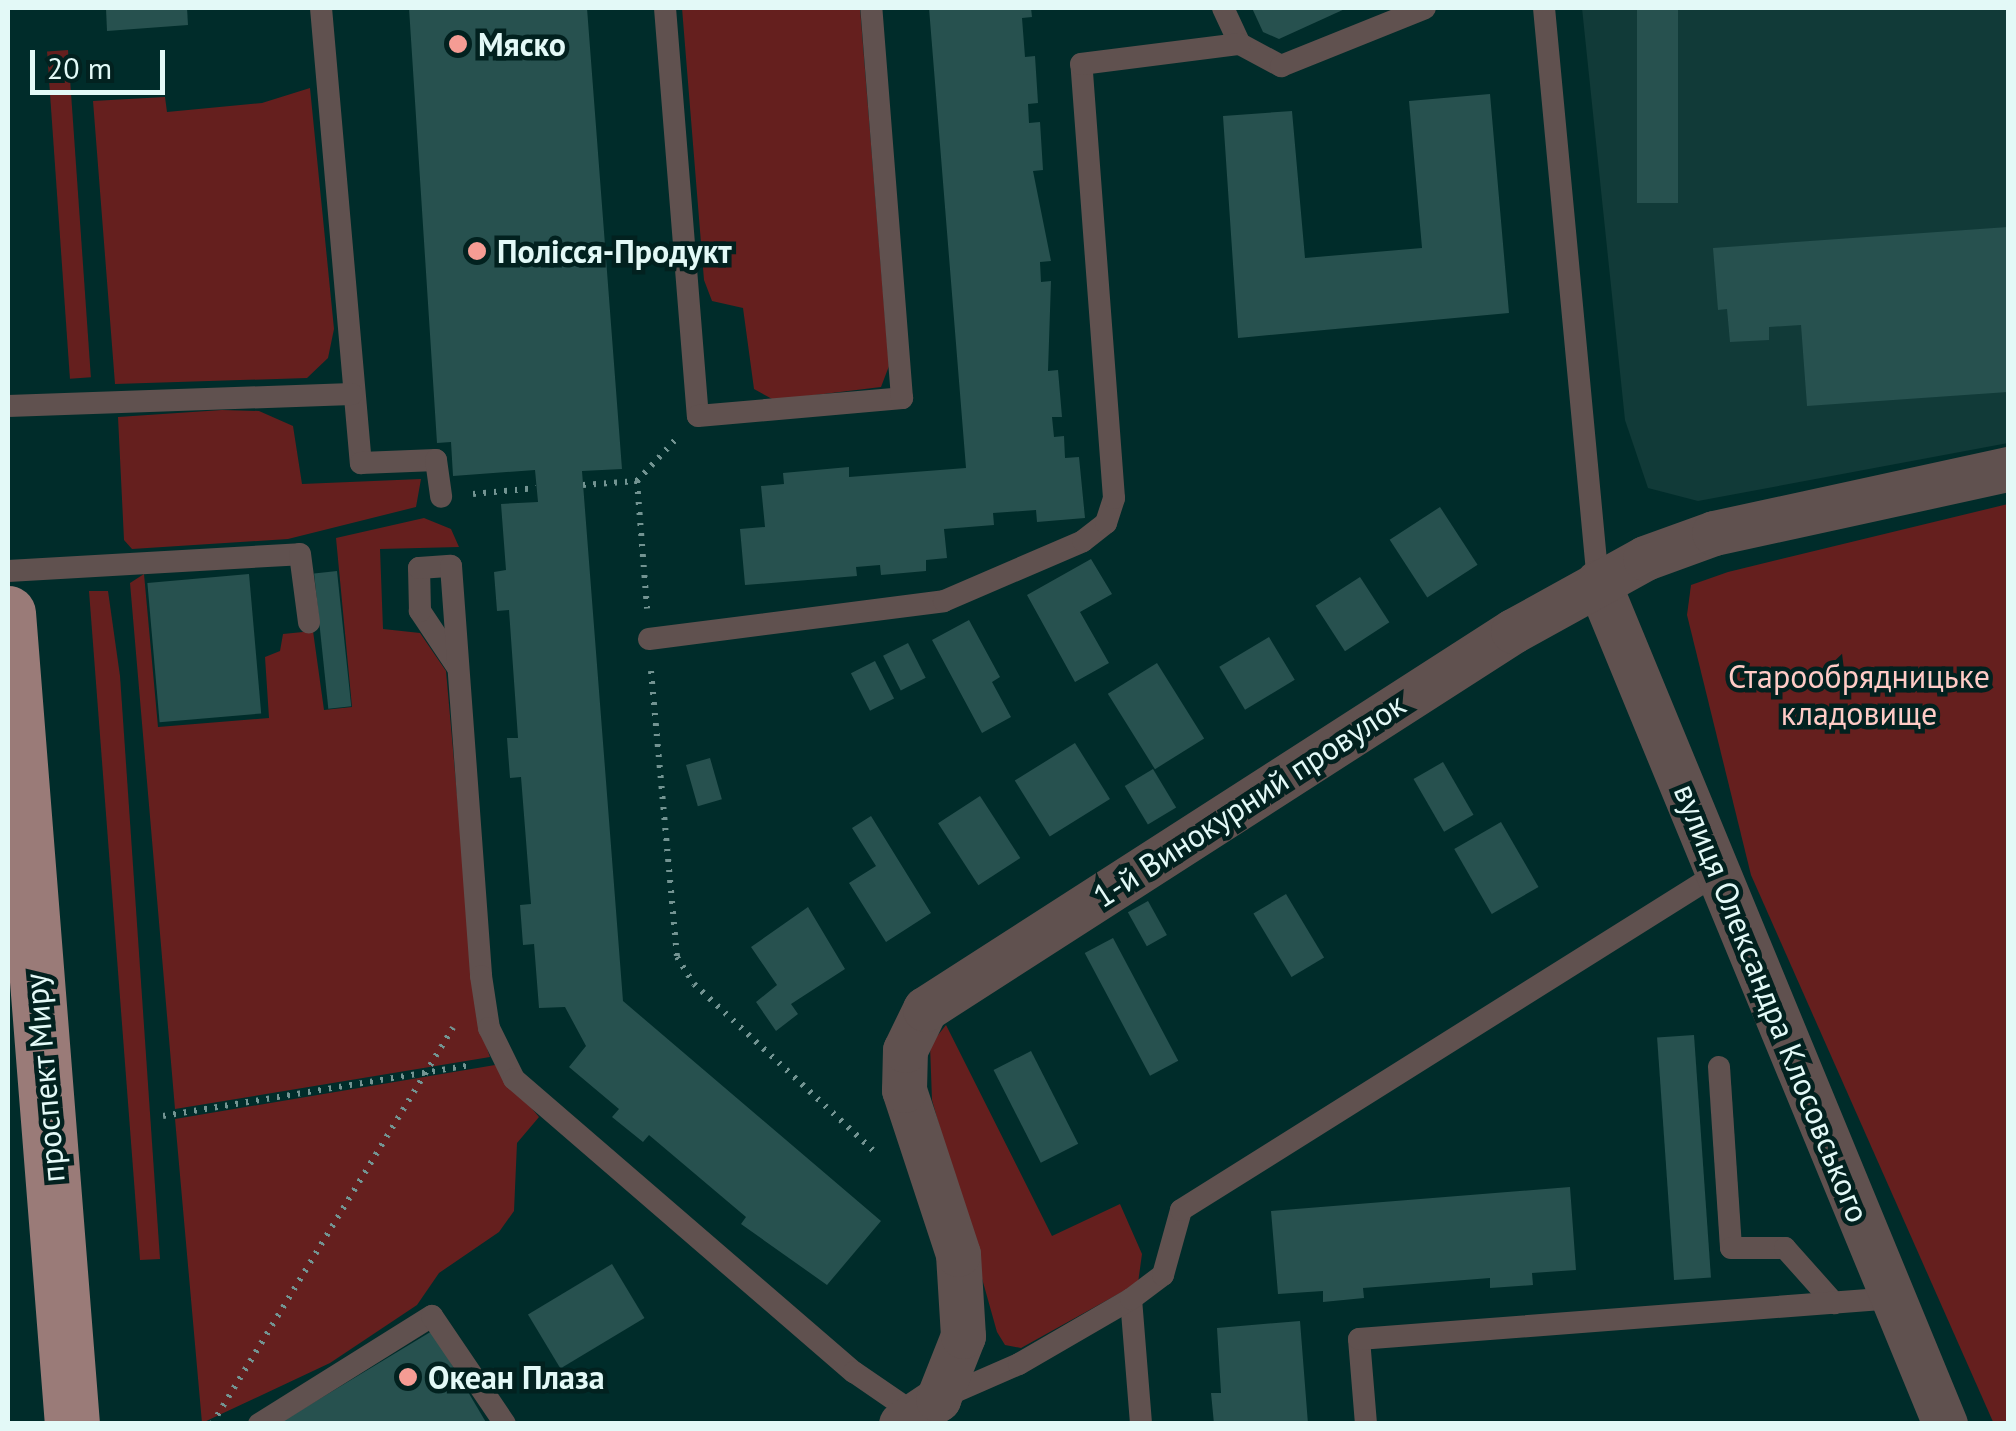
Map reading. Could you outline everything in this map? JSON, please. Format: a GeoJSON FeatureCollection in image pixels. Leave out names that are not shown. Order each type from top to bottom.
{"type":"FeatureCollection","features":[{"type":"Feature","properties":{"kind":"main road","name":"проспект Миру"},"geometry":{"type":"LineString","coordinates":[[8,613],[18,899],[72,1424]]}},
{"type":"Feature","properties":{"kind":"street","name":"1-й Винокурний провулок"},"geometry":{"type":"LineString","coordinates":[[921,1415],[963,1336],[964,1298],[958,1254],[904,1090],[905,1050],[925,1009],[1598,582],[1714,532],[2008,469]]}},
{"type":"Feature","properties":{"kind":"street","name":"вулиця Олександра Клосовського"},"geometry":{"type":"LineString","coordinates":[[1598,582],[1946,1424]]}},
{"type":"Feature","properties":{"kind":"lane"},"geometry":{"type":"LineString","coordinates":[[322,8],[352,394],[361,463],[436,460],[441,496]]}},
{"type":"Feature","properties":{"kind":"lane"},"geometry":{"type":"LineString","coordinates":[[665,8],[698,416],[902,398],[872,8]]}},
{"type":"Feature","properties":{"kind":"lane"},"geometry":{"type":"LineString","coordinates":[[1223,8],[1240,44]]}},
{"type":"Feature","properties":{"kind":"lane"},"geometry":{"type":"LineString","coordinates":[[649,639],[944,601],[1083,541],[1106,523],[1114,498],[1081,64],[1240,44],[1281,66],[1425,8]]}},
{"type":"Feature","properties":{"kind":"lane"},"geometry":{"type":"LineString","coordinates":[[1544,8],[1598,582]]}},
{"type":"Feature","properties":{"kind":"lane"},"geometry":{"type":"LineString","coordinates":[[8,406],[352,394]]}},
{"type":"Feature","properties":{"kind":"lane"},"geometry":{"type":"LineString","coordinates":[[8,571],[300,554],[309,622]]}},
{"type":"Feature","properties":{"kind":"lane"},"geometry":{"type":"LineString","coordinates":[[458,668],[481,976],[502,1060],[514,1079],[854,1372],[921,1415],[1131,1299],[1162,1275],[1180,1210],[1718,873]]}},
{"type":"Feature","properties":{"kind":"lane"},"geometry":{"type":"LineString","coordinates":[[1719,1067],[1731,1248],[1784,1248],[1834,1303]]}},
{"type":"Feature","properties":{"kind":"lane"},"geometry":{"type":"LineString","coordinates":[[1366,1424],[1359,1339],[1894,1298]]}},
{"type":"Feature","properties":{"kind":"lane"},"geometry":{"type":"LineString","coordinates":[[1131,1299],[1141,1424]]}},
{"type":"Feature","properties":{"kind":"lane"},"geometry":{"type":"LineString","coordinates":[[259,1424],[432,1316],[505,1424]]}},
{"type":"Feature","properties":{"kind":"path"},"geometry":{"type":"LineString","coordinates":[[583,485],[637,481],[698,416]]}},
{"type":"Feature","properties":{"kind":"path"},"geometry":{"type":"LineString","coordinates":[[637,481],[677,957],[694,984],[886,1162]]}},
{"type":"Feature","properties":{"kind":"path"},"geometry":{"type":"LineString","coordinates":[[441,496],[536,488]]}},
{"type":"Feature","properties":{"kind":"path"},"geometry":{"type":"LineString","coordinates":[[212,1424],[428,1072],[481,976]]}},
{"type":"Feature","properties":{"kind":"path"},"geometry":{"type":"LineString","coordinates":[[163,1116],[502,1060]]}},
{"type":"Feature","properties":{"kind":"shaded area"},"geometry":{"type":"Polygon","coordinates":[[[1582,8],[2008,8],[2008,443],[1698,501],[1648,488],[1625,420],[1582,8]]]}},
{"type":"Feature","properties":{"kind":"green space"},"geometry":{"type":"Polygon","coordinates":[[[682,8],[860,8],[889,366],[881,387],[774,400],[754,389],[743,308],[712,301],[704,280],[682,8]]]}},
{"type":"Feature","properties":{"kind":"green space"},"geometry":{"type":"Polygon","coordinates":[[[68,50],[91,377],[70,379],[47,51],[68,50]]]}},
{"type":"Feature","properties":{"kind":"green space"},"geometry":{"type":"Polygon","coordinates":[[[310,88],[334,329],[328,358],[307,378],[115,384],[93,101],[165,97],[167,112],[262,103],[310,88]]]}},
{"type":"Feature","properties":{"kind":"green space"},"geometry":{"type":"Polygon","coordinates":[[[259,411],[293,426],[302,484],[421,479],[416,507],[288,539],[132,549],[124,540],[118,417],[259,411]]]}},
{"type":"Feature","properties":{"kind":"green space","name":"Старообрядницьке кладовище"},"geometry":{"type":"Polygon","coordinates":[[[2008,504],[2008,1423],[1994,1424],[1751,875],[1687,615],[1691,585],[1728,572],[2008,504]]]}},
{"type":"Feature","properties":{"kind":"green space"},"geometry":{"type":"Polygon","coordinates":[[[424,518],[451,529],[459,547],[380,549],[383,629],[420,633],[446,671],[477,1019],[490,1057],[175,1109],[130,583],[144,574],[158,727],[269,718],[265,657],[280,651],[283,634],[313,631],[324,710],[352,707],[336,538],[424,518]]]}},
{"type":"Feature","properties":{"kind":"green space"},"geometry":{"type":"Polygon","coordinates":[[[89,591],[108,591],[120,676],[160,1259],[140,1260],[89,591]]]}},
{"type":"Feature","properties":{"kind":"green space"},"geometry":{"type":"Polygon","coordinates":[[[946,1025],[1052,1236],[1120,1204],[1142,1254],[1138,1283],[1021,1348],[1005,1345],[997,1332],[932,1100],[930,1045],[946,1025]]]}},
{"type":"Feature","properties":{"kind":"green space"},"geometry":{"type":"Polygon","coordinates":[[[495,1065],[539,1117],[517,1143],[514,1211],[499,1232],[439,1273],[417,1305],[330,1363],[202,1423],[175,1119],[495,1065]]]}},
{"type":"Feature","properties":{"kind":"building"},"geometry":{"type":"Polygon","coordinates":[[[106,8],[187,8],[188,25],[107,31],[106,8]]]}},
{"type":"Feature","properties":{"kind":"building"},"geometry":{"type":"Polygon","coordinates":[[[409,8],[587,8],[622,469],[582,471],[623,1001],[881,1221],[827,1285],[741,1224],[746,1217],[649,1135],[643,1142],[612,1117],[619,1109],[569,1067],[586,1046],[565,1007],[539,1008],[534,944],[523,945],[520,905],[531,904],[521,777],[510,778],[507,738],[518,738],[509,610],[497,611],[494,572],[506,570],[501,504],[538,502],[535,470],[453,476],[451,442],[437,443],[409,8]]]}},
{"type":"Feature","properties":{"kind":"building"},"geometry":{"type":"Polygon","coordinates":[[[929,8],[1031,8],[1032,17],[1022,18],[1025,57],[1035,56],[1038,103],[1028,104],[1029,123],[1040,122],[1043,170],[1033,171],[1051,261],[1040,262],[1041,282],[1051,281],[1048,371],[1058,370],[1062,417],[1052,417],[1054,437],[1064,436],[1065,458],[1079,457],[1085,518],[1037,522],[1036,510],[993,513],[994,525],[944,529],[947,558],[926,560],[926,571],[881,575],[880,565],[856,567],[857,576],[745,585],[740,529],[765,527],[761,486],[784,484],[783,473],[849,467],[849,477],[966,468],[929,8]]]}},
{"type":"Feature","properties":{"kind":"building"},"geometry":{"type":"Polygon","coordinates":[[[1252,8],[1347,8],[1279,39],[1263,32],[1252,8]]]}},
{"type":"Feature","properties":{"kind":"building"},"geometry":{"type":"Polygon","coordinates":[[[1637,8],[1678,8],[1678,203],[1637,203],[1637,8]]]}},
{"type":"Feature","properties":{"kind":"building"},"geometry":{"type":"Polygon","coordinates":[[[1490,94],[1509,313],[1238,338],[1223,116],[1292,111],[1305,258],[1422,248],[1409,101],[1490,94]]]}},
{"type":"Feature","properties":{"kind":"building"},"geometry":{"type":"Polygon","coordinates":[[[2008,227],[2008,392],[1807,406],[1801,325],[1769,327],[1769,340],[1730,342],[1727,309],[1718,310],[1713,248],[2008,227]]]}},
{"type":"Feature","properties":{"kind":"building"},"geometry":{"type":"Polygon","coordinates":[[[1440,507],[1478,565],[1427,598],[1390,540],[1440,507]]]}},
{"type":"Feature","properties":{"kind":"building"},"geometry":{"type":"Polygon","coordinates":[[[1091,559],[1112,594],[1080,612],[1109,663],[1075,682],[1027,595],[1091,559]]]}},
{"type":"Feature","properties":{"kind":"building"},"geometry":{"type":"Polygon","coordinates":[[[337,571],[351,706],[328,709],[314,573],[337,571]]]}},
{"type":"Feature","properties":{"kind":"building"},"geometry":{"type":"Polygon","coordinates":[[[249,574],[261,713],[160,722],[147,583],[249,574]]]}},
{"type":"Feature","properties":{"kind":"building"},"geometry":{"type":"Polygon","coordinates":[[[1360,577],[1389,622],[1345,651],[1316,606],[1360,577]]]}},
{"type":"Feature","properties":{"kind":"building"},"geometry":{"type":"Polygon","coordinates":[[[969,620],[1000,677],[992,682],[1011,717],[982,733],[932,640],[969,620]]]}},
{"type":"Feature","properties":{"kind":"building"},"geometry":{"type":"Polygon","coordinates":[[[1269,637],[1295,680],[1245,710],[1219,667],[1269,637]]]}},
{"type":"Feature","properties":{"kind":"building"},"geometry":{"type":"Polygon","coordinates":[[[908,643],[926,678],[901,690],[883,656],[908,643]]]}},
{"type":"Feature","properties":{"kind":"building"},"geometry":{"type":"Polygon","coordinates":[[[875,661],[894,698],[870,711],[851,673],[875,661]]]}},
{"type":"Feature","properties":{"kind":"building"},"geometry":{"type":"Polygon","coordinates":[[[1157,663],[1204,738],[1155,769],[1108,694],[1157,663]]]}},
{"type":"Feature","properties":{"kind":"building"},"geometry":{"type":"Polygon","coordinates":[[[1075,743],[1110,799],[1050,837],[1015,781],[1075,743]]]}},
{"type":"Feature","properties":{"kind":"building"},"geometry":{"type":"Polygon","coordinates":[[[710,758],[722,799],[698,806],[686,765],[710,758]]]}},
{"type":"Feature","properties":{"kind":"building"},"geometry":{"type":"Polygon","coordinates":[[[1443,762],[1474,815],[1444,832],[1414,779],[1443,762]]]}},
{"type":"Feature","properties":{"kind":"building"},"geometry":{"type":"Polygon","coordinates":[[[1153,769],[1176,808],[1148,825],[1125,786],[1153,769]]]}},
{"type":"Feature","properties":{"kind":"building"},"geometry":{"type":"Polygon","coordinates":[[[980,796],[1020,858],[978,885],[938,823],[980,796]]]}},
{"type":"Feature","properties":{"kind":"building"},"geometry":{"type":"Polygon","coordinates":[[[871,816],[931,913],[886,942],[849,883],[876,866],[852,828],[871,816]]]}},
{"type":"Feature","properties":{"kind":"building"},"geometry":{"type":"Polygon","coordinates":[[[1501,822],[1538,887],[1492,914],[1454,849],[1501,822]]]}},
{"type":"Feature","properties":{"kind":"building"},"geometry":{"type":"Polygon","coordinates":[[[1286,894],[1324,957],[1292,977],[1253,914],[1286,894]]]}},
{"type":"Feature","properties":{"kind":"building"},"geometry":{"type":"Polygon","coordinates":[[[1148,901],[1167,935],[1147,946],[1128,912],[1148,901]]]}},
{"type":"Feature","properties":{"kind":"building"},"geometry":{"type":"Polygon","coordinates":[[[808,907],[845,969],[791,1004],[798,1014],[776,1031],[756,1002],[777,985],[751,947],[808,907]]]}},
{"type":"Feature","properties":{"kind":"building"},"geometry":{"type":"Polygon","coordinates":[[[1113,938],[1178,1061],[1150,1076],[1085,953],[1113,938]]]}},
{"type":"Feature","properties":{"kind":"building"},"geometry":{"type":"Polygon","coordinates":[[[1694,1035],[1711,1277],[1674,1280],[1657,1038],[1694,1035]]]}},
{"type":"Feature","properties":{"kind":"building"},"geometry":{"type":"Polygon","coordinates":[[[1031,1051],[1078,1144],[1041,1163],[994,1070],[1031,1051]]]}},
{"type":"Feature","properties":{"kind":"building"},"geometry":{"type":"Polygon","coordinates":[[[1570,1187],[1576,1270],[1532,1273],[1533,1285],[1490,1288],[1490,1278],[1363,1288],[1364,1298],[1323,1302],[1323,1291],[1278,1294],[1271,1211],[1570,1187]]]}},
{"type":"Feature","properties":{"kind":"building"},"geometry":{"type":"Polygon","coordinates":[[[612,1264],[644,1318],[560,1368],[528,1314],[612,1264]]]}},
{"type":"Feature","properties":{"kind":"building"},"geometry":{"type":"Polygon","coordinates":[[[1300,1321],[1308,1424],[1214,1424],[1211,1393],[1221,1393],[1217,1328],[1300,1321]]]}},
{"type":"Feature","properties":{"kind":"building","name":"Океан Плаза"},"geometry":{"type":"Polygon","coordinates":[[[432,1331],[487,1424],[278,1424],[432,1331]]]}},
{"type":"Feature","properties":{"kind":"place","name":"Мяско"},"geometry":{"type":"Point","coordinates":[458,44]}},
{"type":"Feature","properties":{"kind":"place","name":"Полісся-Продукт"},"geometry":{"type":"Point","coordinates":[477,251]}},
{"type":"Feature","properties":{"kind":"place","name":"Океан Плаза"},"geometry":{"type":"Point","coordinates":[408,1377]}}]}
